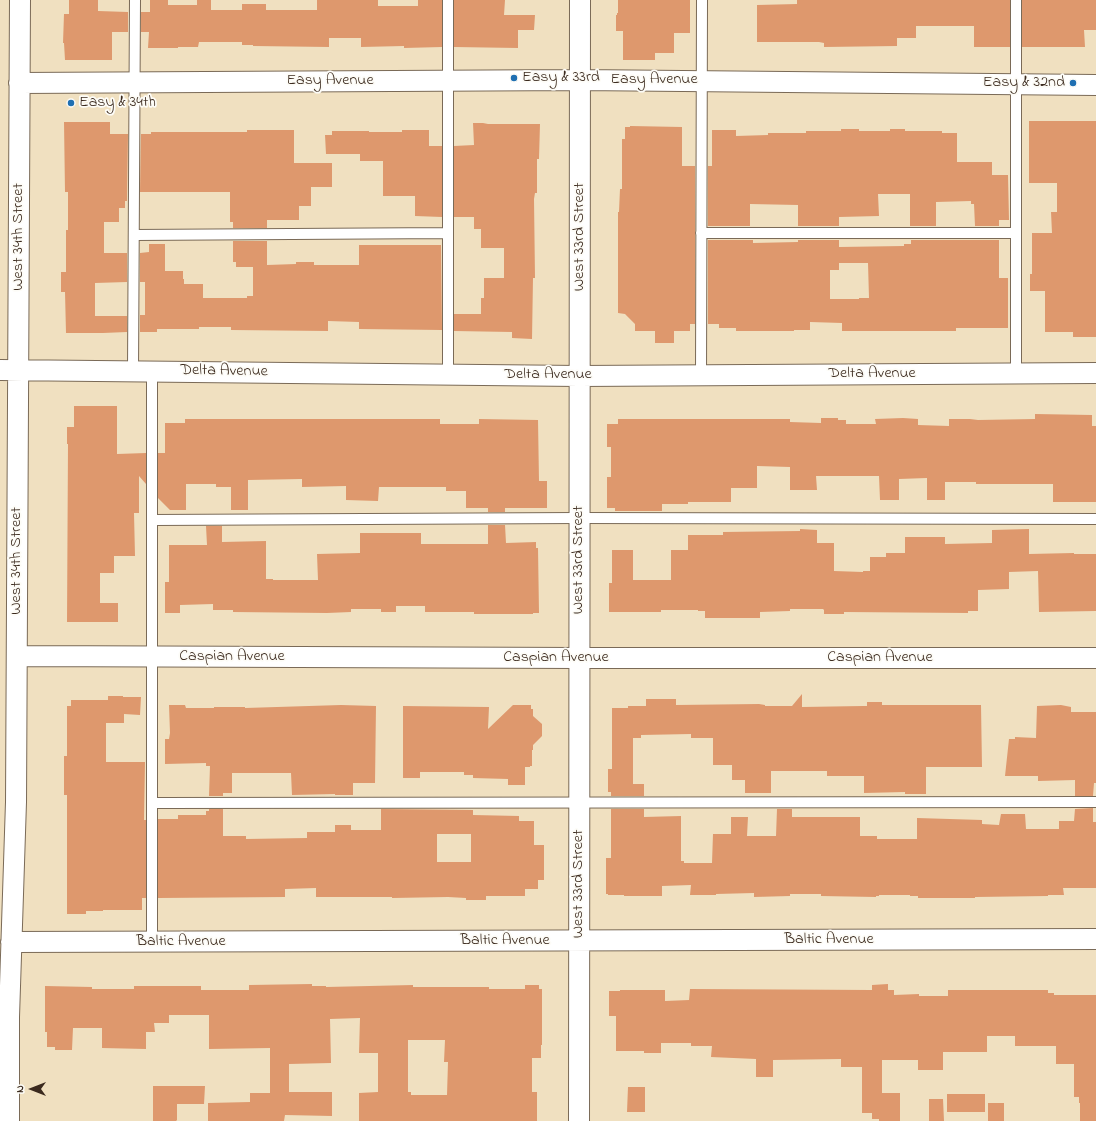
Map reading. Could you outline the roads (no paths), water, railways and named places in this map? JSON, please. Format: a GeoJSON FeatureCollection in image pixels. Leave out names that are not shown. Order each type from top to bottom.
{"type":"FeatureCollection","features":[{"type":"Feature","properties":{"kind":"street","name":"West 34th Street"},"geometry":{"type":"LineString","coordinates":[[9,1121],[4,1017],[11,942],[8,802],[17,656],[9,586],[9,370],[19,83],[20,0]]}},
{"type":"Feature","properties":{"kind":"street","name":"West 33rd Street"},"geometry":{"type":"LineString","coordinates":[[579,1121],[580,0]]}},
{"type":"Feature","properties":{"kind":"street","name":"Easy Avenue"},"geometry":{"type":"LineString","coordinates":[[19,83],[580,80],[1096,84]]}},
{"type":"Feature","properties":{"kind":"street","name":"Delta Avenue"},"geometry":{"type":"LineString","coordinates":[[9,370],[579,376],[1096,373]]}},
{"type":"Feature","properties":{"kind":"street","name":"Caspian Avenue"},"geometry":{"type":"LineString","coordinates":[[17,656],[1096,658]]}},
{"type":"Feature","properties":{"kind":"street","name":"Baltic Avenue"},"geometry":{"type":"LineString","coordinates":[[11,942],[1096,939]]}},
{"type":"Feature","properties":{"kind":"lane"},"geometry":{"type":"LineString","coordinates":[[134,0],[134,235],[152,520],[152,942]]}},
{"type":"Feature","properties":{"kind":"lane"},"geometry":{"type":"LineString","coordinates":[[448,0],[448,374]]}},
{"type":"Feature","properties":{"kind":"lane"},"geometry":{"type":"LineString","coordinates":[[700,375],[702,0]]}},
{"type":"Feature","properties":{"kind":"lane"},"geometry":{"type":"LineString","coordinates":[[1016,0],[1016,374]]}},
{"type":"Feature","properties":{"kind":"lane"},"geometry":{"type":"LineString","coordinates":[[134,235],[448,233]]}},
{"type":"Feature","properties":{"kind":"lane"},"geometry":{"type":"LineString","coordinates":[[701,233],[1016,233]]}},
{"type":"Feature","properties":{"kind":"lane"},"geometry":{"type":"LineString","coordinates":[[152,520],[579,518],[1096,519]]}},
{"type":"Feature","properties":{"kind":"lane"},"geometry":{"type":"LineString","coordinates":[[152,803],[1096,802]]}},
{"type":"Feature","properties":{"kind":"place","name":"Easy & 33rd"},"geometry":{"type":"Point","coordinates":[514,78]}},
{"type":"Feature","properties":{"kind":"place","name":"Easy & 32nd"},"geometry":{"type":"Point","coordinates":[1073,83]}},
{"type":"Feature","properties":{"kind":"place","name":"Easy & 34th"},"geometry":{"type":"Point","coordinates":[71,103]}}]}
